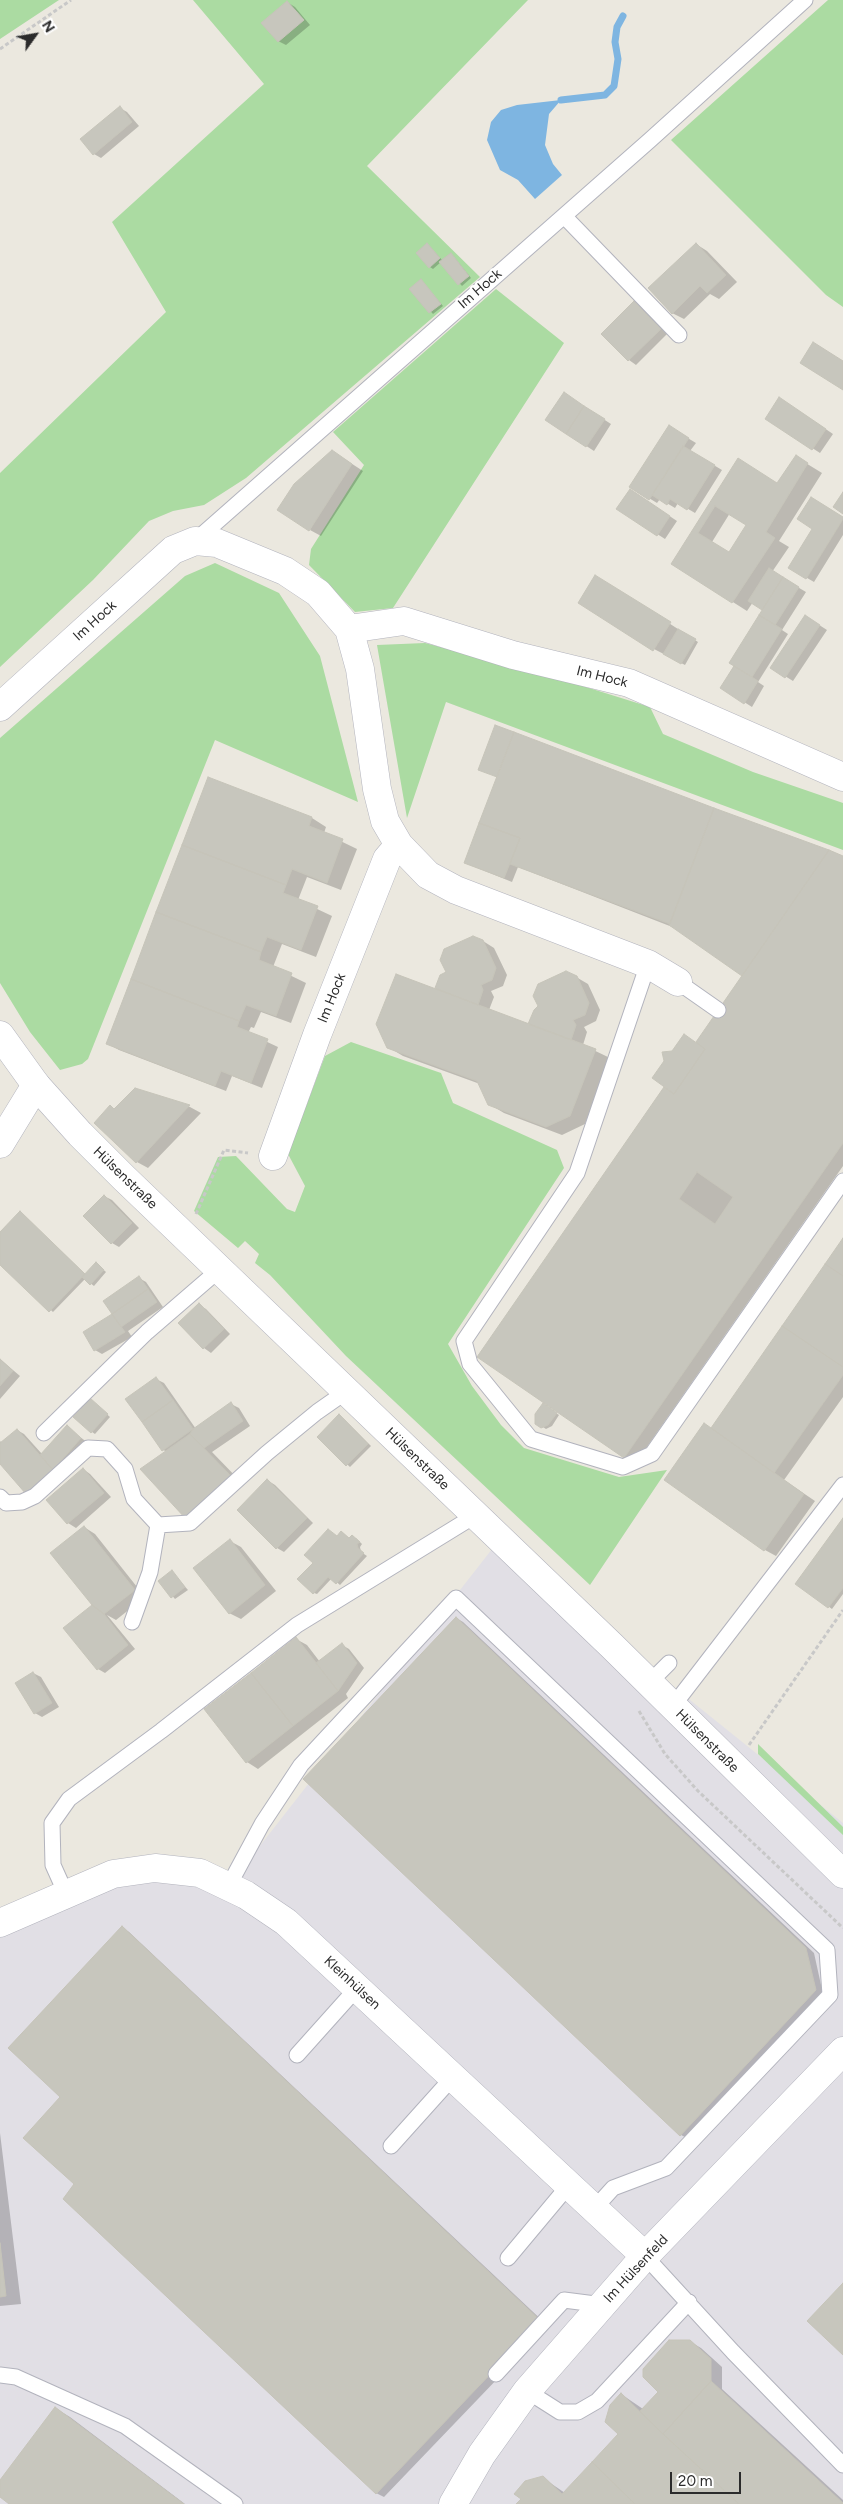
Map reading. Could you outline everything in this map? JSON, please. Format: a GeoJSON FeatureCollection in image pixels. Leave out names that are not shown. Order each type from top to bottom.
{"type":"FeatureCollection","features":[{"type":"Feature","properties":{"kind":"street"},"geometry":{"type":"LineString","coordinates":[[195,541],[217,543],[285,571],[318,593],[349,630],[360,669],[378,789],[385,821],[400,845],[428,875],[456,890],[648,964],[678,982]]}},
{"type":"Feature","properties":{"kind":"street","name":"Im Hock"},"geometry":{"type":"LineString","coordinates":[[0,707],[173,550],[195,541]]}},
{"type":"Feature","properties":{"kind":"street","name":"Im Hock"},"geometry":{"type":"LineString","coordinates":[[349,630],[404,620],[513,655],[629,683],[843,777]]}},
{"type":"Feature","properties":{"kind":"street","name":"Im Hock"},"geometry":{"type":"LineString","coordinates":[[273,1156],[317,1035],[387,859],[400,845]]}},
{"type":"Feature","properties":{"kind":"street","name":"Hülsenstraße"},"geometry":{"type":"LineString","coordinates":[[0,1035],[36,1085],[92,1146],[649,1683],[843,1874]]}},
{"type":"Feature","properties":{"kind":"street"},"geometry":{"type":"LineString","coordinates":[[0,1144],[36,1085]]}},
{"type":"Feature","properties":{"kind":"street","name":"Kleinhülsen"},"geometry":{"type":"LineString","coordinates":[[0,1923],[113,1874],[155,1868],[200,1873],[246,1895],[286,1922],[645,2256]]}},
{"type":"Feature","properties":{"kind":"street","name":"Im Hülsenfeld"},"geometry":{"type":"LineString","coordinates":[[453,2504],[482,2454],[528,2391],[645,2256],[843,2052]]}},
{"type":"Feature","properties":{"kind":"lane","name":"Im Hock"},"geometry":{"type":"LineString","coordinates":[[195,541],[564,216],[805,0]]}},
{"type":"Feature","properties":{"kind":"lane"},"geometry":{"type":"LineString","coordinates":[[564,216],[679,334]]}},
{"type":"Feature","properties":{"kind":"lane"},"geometry":{"type":"LineString","coordinates":[[648,964],[577,1173],[464,1340],[470,1364],[531,1439],[623,1467],[652,1454],[843,1181]]}},
{"type":"Feature","properties":{"kind":"lane"},"geometry":{"type":"LineString","coordinates":[[678,982],[718,1010]]}},
{"type":"Feature","properties":{"kind":"lane"},"geometry":{"type":"LineString","coordinates":[[44,1433],[147,1332],[220,1269]]}},
{"type":"Feature","properties":{"kind":"lane"},"geometry":{"type":"LineString","coordinates":[[0,1497],[6,1503],[22,1502],[35,1496],[88,1448],[107,1449],[125,1469],[134,1499],[158,1524],[190,1523],[266,1453],[317,1412],[347,1391]]}},
{"type":"Feature","properties":{"kind":"lane"},"geometry":{"type":"LineString","coordinates":[[672,1706],[843,1485]]}},
{"type":"Feature","properties":{"kind":"lane"},"geometry":{"type":"LineString","coordinates":[[66,1894],[52,1865],[52,1823],[69,1799],[297,1624],[476,1516]]}},
{"type":"Feature","properties":{"kind":"lane"},"geometry":{"type":"LineString","coordinates":[[132,1622],[150,1572],[158,1524]]}},
{"type":"Feature","properties":{"kind":"lane"},"geometry":{"type":"LineString","coordinates":[[228,1887],[262,1824],[301,1765],[456,1598],[826,1950],[830,1995],[666,2168],[613,2188],[594,2209]]}},
{"type":"Feature","properties":{"kind":"lane"},"geometry":{"type":"LineString","coordinates":[[649,1683],[669,1663]]}},
{"type":"Feature","properties":{"kind":"lane"},"geometry":{"type":"LineString","coordinates":[[297,2055],[357,1988]]}},
{"type":"Feature","properties":{"kind":"lane"},"geometry":{"type":"LineString","coordinates":[[391,2146],[453,2077]]}},
{"type":"Feature","properties":{"kind":"lane"},"geometry":{"type":"LineString","coordinates":[[508,2258],[568,2185]]}},
{"type":"Feature","properties":{"kind":"lane"},"geometry":{"type":"LineString","coordinates":[[645,2256],[733,2352],[843,2464]]}},
{"type":"Feature","properties":{"kind":"lane"},"geometry":{"type":"LineString","coordinates":[[496,2374],[564,2300],[603,2305]]}},
{"type":"Feature","properties":{"kind":"lane"},"geometry":{"type":"LineString","coordinates":[[528,2391],[560,2412],[578,2412],[597,2401],[689,2302]]}},
{"type":"Feature","properties":{"kind":"lane"},"geometry":{"type":"LineString","coordinates":[[0,2375],[16,2377],[125,2426],[235,2504]]}},
{"type":"Feature","properties":{"kind":"path"},"geometry":{"type":"LineString","coordinates":[[0,48],[71,0]]}},
{"type":"Feature","properties":{"kind":"path"},"geometry":{"type":"LineString","coordinates":[[194,1219],[224,1150]]}},
{"type":"Feature","properties":{"kind":"path"},"geometry":{"type":"LineString","coordinates":[[745,1750],[843,1610]]}},
{"type":"Feature","properties":{"kind":"path"},"geometry":{"type":"LineString","coordinates":[[638,1710],[665,1754],[698,1791],[843,1928]]}},
{"type":"Feature","properties":{"kind":"shaded area"},"geometry":{"type":"Polygon","coordinates":[[[496,1544],[843,1823],[843,2504],[0,2504],[0,1930],[148,1863],[234,1879],[496,1544]]]}},
{"type":"Feature","properties":{"kind":"green space"},"geometry":{"type":"Polygon","coordinates":[[[0,0],[59,0],[0,39],[0,0]]]}},
{"type":"Feature","properties":{"kind":"green space"},"geometry":{"type":"Polygon","coordinates":[[[193,0],[528,0],[367,166],[480,277],[246,478],[204,505],[173,511],[149,521],[93,580],[0,667],[0,473],[166,312],[112,222],[264,84],[193,0]]]}},
{"type":"Feature","properties":{"kind":"green space"},"geometry":{"type":"Polygon","coordinates":[[[828,0],[843,0],[843,307],[826,295],[671,140],[828,0]]]}},
{"type":"Feature","properties":{"kind":"green space"},"geometry":{"type":"Polygon","coordinates":[[[496,289],[564,343],[393,608],[355,612],[309,565],[311,549],[364,465],[333,432],[496,289]]]}},
{"type":"Feature","properties":{"kind":"green space"},"geometry":{"type":"Polygon","coordinates":[[[215,563],[279,593],[320,656],[358,802],[215,740],[88,1059],[82,1064],[60,1070],[30,1032],[0,983],[0,738],[185,576],[215,563]]]}},
{"type":"Feature","properties":{"kind":"green space"},"geometry":{"type":"Polygon","coordinates":[[[425,643],[541,673],[650,707],[663,734],[753,772],[843,803],[843,850],[446,702],[407,818],[377,645],[425,643]]]}},
{"type":"Feature","properties":{"kind":"green space"},"geometry":{"type":"Polygon","coordinates":[[[351,1042],[441,1073],[453,1103],[557,1150],[564,1168],[448,1344],[472,1386],[501,1425],[524,1448],[619,1477],[667,1470],[590,1585],[346,1356],[270,1275],[255,1263],[259,1254],[245,1241],[238,1248],[194,1211],[218,1157],[236,1156],[287,1209],[295,1212],[305,1186],[288,1154],[325,1056],[351,1042]]]}},
{"type":"Feature","properties":{"kind":"green space"},"geometry":{"type":"Polygon","coordinates":[[[758,1744],[843,1827],[843,1835],[758,1754],[758,1744]]]}},
{"type":"Feature","properties":{"kind":"water"},"geometry":{"type":"Polygon","coordinates":[[[561,100],[549,114],[545,145],[553,164],[562,175],[535,199],[518,180],[500,170],[487,140],[491,122],[501,110],[517,105],[561,100]]]}},
{"type":"Feature","properties":{"kind":"building"},"geometry":{"type":"Polygon","coordinates":[[[287,1],[304,20],[278,42],[261,23],[287,1]]]}},
{"type":"Feature","properties":{"kind":"building"},"geometry":{"type":"Polygon","coordinates":[[[120,106],[132,122],[93,155],[80,139],[120,106]]]}},
{"type":"Feature","properties":{"kind":"building"},"geometry":{"type":"Polygon","coordinates":[[[427,243],[440,258],[429,268],[416,253],[427,243]]]}},
{"type":"Feature","properties":{"kind":"building"},"geometry":{"type":"Polygon","coordinates":[[[696,243],[726,275],[707,293],[700,286],[672,314],[648,288],[696,243]]]}},
{"type":"Feature","properties":{"kind":"building"},"geometry":{"type":"Polygon","coordinates":[[[451,253],[469,276],[458,285],[439,262],[451,253]]]}},
{"type":"Feature","properties":{"kind":"building"},"geometry":{"type":"Polygon","coordinates":[[[421,279],[441,304],[429,313],[409,289],[421,279]]]}},
{"type":"Feature","properties":{"kind":"building"},"geometry":{"type":"Polygon","coordinates":[[[634,301],[661,329],[628,361],[601,334],[634,301]]]}},
{"type":"Feature","properties":{"kind":"building"},"geometry":{"type":"Polygon","coordinates":[[[813,342],[843,361],[843,390],[800,363],[813,342]]]}},
{"type":"Feature","properties":{"kind":"building"},"geometry":{"type":"Polygon","coordinates":[[[564,392],[584,406],[566,434],[545,420],[564,392]]]}},
{"type":"Feature","properties":{"kind":"building"},"geometry":{"type":"Polygon","coordinates":[[[779,397],[826,429],[812,450],[765,419],[779,397]]]}},
{"type":"Feature","properties":{"kind":"building"},"geometry":{"type":"Polygon","coordinates":[[[584,406],[605,419],[586,447],[566,434],[584,406]]]}},
{"type":"Feature","properties":{"kind":"building"},"geometry":{"type":"Polygon","coordinates":[[[669,425],[689,438],[649,500],[629,487],[669,425]]]}},
{"type":"Feature","properties":{"kind":"building"},"geometry":{"type":"Polygon","coordinates":[[[683,446],[715,465],[687,510],[670,499],[667,505],[652,495],[683,446]]]}},
{"type":"Feature","properties":{"kind":"building"},"geometry":{"type":"Polygon","coordinates":[[[332,450],[352,464],[309,531],[277,510],[294,484],[332,450]]]}},
{"type":"Feature","properties":{"kind":"building"},"geometry":{"type":"Polygon","coordinates":[[[796,455],[808,463],[766,532],[775,538],[732,603],[671,564],[738,458],[777,483],[796,455]],[[715,506],[698,533],[729,552],[746,525],[715,506]]]}},
{"type":"Feature","properties":{"kind":"building"},"geometry":{"type":"Polygon","coordinates":[[[630,489],[670,516],[657,536],[616,509],[630,489]]]}},
{"type":"Feature","properties":{"kind":"building"},"geometry":{"type":"Polygon","coordinates":[[[843,492],[843,514],[833,507],[843,492]]]}},
{"type":"Feature","properties":{"kind":"building"},"geometry":{"type":"Polygon","coordinates":[[[811,497],[843,517],[843,519],[806,579],[788,568],[812,529],[797,519],[811,497]]]}},
{"type":"Feature","properties":{"kind":"building"},"geometry":{"type":"Polygon","coordinates":[[[769,568],[783,577],[762,610],[748,601],[769,568]]]}},
{"type":"Feature","properties":{"kind":"building"},"geometry":{"type":"Polygon","coordinates":[[[595,575],[671,622],[653,651],[578,603],[595,575]]]}},
{"type":"Feature","properties":{"kind":"building"},"geometry":{"type":"Polygon","coordinates":[[[783,577],[799,587],[775,625],[759,615],[783,577]]]}},
{"type":"Feature","properties":{"kind":"building"},"geometry":{"type":"Polygon","coordinates":[[[759,615],[782,629],[752,677],[729,663],[759,615]]]}},
{"type":"Feature","properties":{"kind":"building"},"geometry":{"type":"Polygon","coordinates":[[[805,615],[820,625],[785,678],[770,668],[805,615]]]}},
{"type":"Feature","properties":{"kind":"building"},"geometry":{"type":"Polygon","coordinates":[[[678,629],[696,639],[681,664],[663,654],[678,629]]]}},
{"type":"Feature","properties":{"kind":"building"},"geometry":{"type":"Polygon","coordinates":[[[734,666],[758,681],[744,704],[720,688],[734,666]]]}},
{"type":"Feature","properties":{"kind":"building"},"geometry":{"type":"Polygon","coordinates":[[[495,725],[514,732],[497,777],[478,770],[495,725]]]}},
{"type":"Feature","properties":{"kind":"building"},"geometry":{"type":"Polygon","coordinates":[[[514,732],[714,808],[670,924],[510,864],[520,838],[479,823],[514,732]]]}},
{"type":"Feature","properties":{"kind":"building"},"geometry":{"type":"Polygon","coordinates":[[[208,777],[312,817],[309,826],[343,839],[327,883],[292,869],[286,885],[182,845],[208,777]]]}},
{"type":"Feature","properties":{"kind":"building"},"geometry":{"type":"Polygon","coordinates":[[[714,808],[829,850],[742,976],[669,925],[714,808]]]}},
{"type":"Feature","properties":{"kind":"building"},"geometry":{"type":"Polygon","coordinates":[[[479,823],[520,838],[504,878],[464,863],[479,823]]]}},
{"type":"Feature","properties":{"kind":"building"},"geometry":{"type":"Polygon","coordinates":[[[182,845],[286,885],[283,893],[318,906],[301,950],[267,937],[261,952],[156,912],[182,845]]]}},
{"type":"Feature","properties":{"kind":"building"},"geometry":{"type":"Polygon","coordinates":[[[829,850],[843,856],[843,1143],[624,1458],[477,1357],[664,1087],[674,1094],[705,1049],[696,1042],[829,850]]]}},
{"type":"Feature","properties":{"kind":"building"},"geometry":{"type":"Polygon","coordinates":[[[156,912],[261,952],[259,960],[292,973],[276,1016],[246,1005],[239,1021],[131,979],[156,912]]]}},
{"type":"Feature","properties":{"kind":"building"},"geometry":{"type":"Polygon","coordinates":[[[473,936],[483,940],[496,968],[492,980],[481,985],[483,990],[478,1005],[435,988],[440,975],[446,972],[440,960],[444,949],[473,936]]]}},
{"type":"Feature","properties":{"kind":"building"},"geometry":{"type":"Polygon","coordinates":[[[566,971],[577,976],[589,1003],[585,1015],[573,1020],[576,1025],[571,1040],[528,1024],[534,1010],[538,1006],[533,996],[538,984],[566,971]]]}},
{"type":"Feature","properties":{"kind":"building"},"geometry":{"type":"Polygon","coordinates":[[[396,974],[596,1049],[570,1116],[546,1127],[488,1105],[477,1081],[387,1048],[376,1024],[396,974]]]}},
{"type":"Feature","properties":{"kind":"building"},"geometry":{"type":"Polygon","coordinates":[[[131,979],[239,1021],[237,1027],[268,1039],[251,1083],[221,1071],[215,1086],[106,1044],[131,979]]]}},
{"type":"Feature","properties":{"kind":"building"},"geometry":{"type":"Polygon","coordinates":[[[684,1034],[705,1049],[674,1094],[652,1078],[664,1061],[662,1052],[672,1051],[684,1034]]]}},
{"type":"Feature","properties":{"kind":"building"},"geometry":{"type":"Polygon","coordinates":[[[135,1088],[190,1105],[136,1163],[94,1123],[110,1105],[114,1109],[135,1088]]]}},
{"type":"Feature","properties":{"kind":"building"},"geometry":{"type":"Polygon","coordinates":[[[697,1172],[733,1197],[715,1224],[679,1199],[697,1172]]]}},
{"type":"Feature","properties":{"kind":"building"},"geometry":{"type":"Polygon","coordinates":[[[104,1195],[132,1223],[111,1244],[83,1216],[104,1195]]]}},
{"type":"Feature","properties":{"kind":"building"},"geometry":{"type":"Polygon","coordinates":[[[20,1211],[85,1274],[49,1312],[0,1265],[0,1232],[20,1211]]]}},
{"type":"Feature","properties":{"kind":"building"},"geometry":{"type":"Polygon","coordinates":[[[843,1238],[843,1276],[825,1264],[843,1238]]]}},
{"type":"Feature","properties":{"kind":"building"},"geometry":{"type":"Polygon","coordinates":[[[96,1262],[104,1270],[90,1285],[82,1277],[96,1262]]]}},
{"type":"Feature","properties":{"kind":"building"},"geometry":{"type":"Polygon","coordinates":[[[825,1264],[843,1276],[843,1367],[782,1326],[825,1264]]]}},
{"type":"Feature","properties":{"kind":"building"},"geometry":{"type":"Polygon","coordinates":[[[139,1276],[148,1289],[112,1314],[103,1301],[139,1276]]]}},
{"type":"Feature","properties":{"kind":"building"},"geometry":{"type":"Polygon","coordinates":[[[148,1289],[157,1302],[121,1327],[112,1314],[148,1289]]]}},
{"type":"Feature","properties":{"kind":"building"},"geometry":{"type":"Polygon","coordinates":[[[199,1303],[224,1329],[203,1349],[178,1323],[199,1303]]]}},
{"type":"Feature","properties":{"kind":"building"},"geometry":{"type":"Polygon","coordinates":[[[112,1314],[125,1332],[94,1351],[83,1332],[112,1314]]]}},
{"type":"Feature","properties":{"kind":"building"},"geometry":{"type":"Polygon","coordinates":[[[782,1326],[843,1367],[843,1375],[774,1473],[711,1428],[782,1326]]]}},
{"type":"Feature","properties":{"kind":"building"},"geometry":{"type":"Polygon","coordinates":[[[0,1359],[13,1371],[0,1386],[0,1359]]]}},
{"type":"Feature","properties":{"kind":"building"},"geometry":{"type":"Polygon","coordinates":[[[156,1377],[173,1400],[142,1422],[125,1399],[156,1377]]]}},
{"type":"Feature","properties":{"kind":"building"},"geometry":{"type":"Polygon","coordinates":[[[90,1398],[108,1414],[91,1433],[73,1417],[90,1398]]]}},
{"type":"Feature","properties":{"kind":"building"},"geometry":{"type":"Polygon","coordinates":[[[173,1400],[193,1429],[162,1451],[142,1422],[173,1400]]]}},
{"type":"Feature","properties":{"kind":"building"},"geometry":{"type":"Polygon","coordinates":[[[231,1402],[243,1421],[204,1448],[190,1434],[193,1429],[231,1402]]]}},
{"type":"Feature","properties":{"kind":"building"},"geometry":{"type":"Polygon","coordinates":[[[543,1403],[557,1413],[548,1425],[541,1428],[535,1424],[535,1414],[543,1403]]]}},
{"type":"Feature","properties":{"kind":"building"},"geometry":{"type":"Polygon","coordinates":[[[339,1414],[368,1444],[346,1466],[317,1437],[339,1414]]]}},
{"type":"Feature","properties":{"kind":"building"},"geometry":{"type":"Polygon","coordinates":[[[704,1423],[804,1494],[764,1551],[664,1480],[704,1423]]]}},
{"type":"Feature","properties":{"kind":"building"},"geometry":{"type":"Polygon","coordinates":[[[67,1425],[81,1438],[53,1470],[40,1455],[67,1425]]]}},
{"type":"Feature","properties":{"kind":"building"},"geometry":{"type":"Polygon","coordinates":[[[17,1429],[53,1470],[26,1494],[0,1464],[0,1443],[17,1429]]]}},
{"type":"Feature","properties":{"kind":"building"},"geometry":{"type":"Polygon","coordinates":[[[190,1434],[231,1476],[186,1519],[140,1469],[190,1434]]]}},
{"type":"Feature","properties":{"kind":"building"},"geometry":{"type":"Polygon","coordinates":[[[83,1468],[104,1493],[67,1524],[46,1500],[83,1468]]]}},
{"type":"Feature","properties":{"kind":"building"},"geometry":{"type":"Polygon","coordinates":[[[267,1479],[307,1518],[276,1549],[237,1510],[267,1479]]]}},
{"type":"Feature","properties":{"kind":"building"},"geometry":{"type":"Polygon","coordinates":[[[843,1518],[843,1588],[828,1608],[795,1584],[843,1518]]]}},
{"type":"Feature","properties":{"kind":"building"},"geometry":{"type":"Polygon","coordinates":[[[84,1526],[135,1590],[104,1614],[92,1605],[50,1553],[84,1526]]]}},
{"type":"Feature","properties":{"kind":"building"},"geometry":{"type":"Polygon","coordinates":[[[328,1529],[337,1536],[341,1531],[349,1538],[352,1535],[360,1542],[357,1544],[358,1548],[364,1553],[336,1584],[328,1577],[313,1594],[297,1579],[313,1563],[304,1555],[328,1529]]]}},
{"type":"Feature","properties":{"kind":"building"},"geometry":{"type":"Polygon","coordinates":[[[230,1539],[265,1585],[229,1614],[193,1568],[230,1539]]]}},
{"type":"Feature","properties":{"kind":"building"},"geometry":{"type":"Polygon","coordinates":[[[172,1570],[185,1587],[171,1598],[158,1581],[172,1570]]]}},
{"type":"Feature","properties":{"kind":"building"},"geometry":{"type":"Polygon","coordinates":[[[92,1605],[104,1614],[128,1645],[97,1670],[63,1628],[92,1605]]]}},
{"type":"Feature","properties":{"kind":"building"},"geometry":{"type":"Polygon","coordinates":[[[456,1617],[806,1948],[816,1990],[680,2136],[303,1779],[456,1617]]]}},
{"type":"Feature","properties":{"kind":"building"},"geometry":{"type":"Polygon","coordinates":[[[296,1637],[338,1691],[293,1726],[251,1673],[296,1637]]]}},
{"type":"Feature","properties":{"kind":"building"},"geometry":{"type":"Polygon","coordinates":[[[342,1643],[357,1663],[338,1691],[316,1663],[342,1643]]]}},
{"type":"Feature","properties":{"kind":"building"},"geometry":{"type":"Polygon","coordinates":[[[33,1672],[52,1703],[34,1714],[15,1683],[33,1672]]]}},
{"type":"Feature","properties":{"kind":"building"},"geometry":{"type":"Polygon","coordinates":[[[251,1673],[293,1726],[246,1763],[204,1709],[251,1673]]]}},
{"type":"Feature","properties":{"kind":"building"},"geometry":{"type":"Polygon","coordinates":[[[122,1926],[541,2321],[376,2494],[63,2199],[74,2184],[23,2138],[60,2097],[8,2048],[122,1926]]]}},
{"type":"Feature","properties":{"kind":"building"},"geometry":{"type":"Polygon","coordinates":[[[0,2243],[6,2296],[0,2297],[0,2243]]]}},
{"type":"Feature","properties":{"kind":"building"},"geometry":{"type":"Polygon","coordinates":[[[843,2283],[843,2355],[807,2321],[843,2283]]]}},
{"type":"Feature","properties":{"kind":"building"},"geometry":{"type":"Polygon","coordinates":[[[669,2340],[690,2340],[711,2359],[711,2381],[663,2434],[640,2411],[658,2392],[643,2377],[643,2369],[669,2340]]]}},
{"type":"Feature","properties":{"kind":"building"},"geometry":{"type":"Polygon","coordinates":[[[711,2381],[843,2504],[739,2504],[663,2434],[711,2381]]]}},
{"type":"Feature","properties":{"kind":"building"},"geometry":{"type":"Polygon","coordinates":[[[621,2393],[739,2504],[635,2504],[592,2462],[618,2434],[605,2422],[610,2405],[621,2393]]]}},
{"type":"Feature","properties":{"kind":"building"},"geometry":{"type":"Polygon","coordinates":[[[55,2407],[184,2504],[9,2504],[0,2497],[0,2480],[55,2407]]]}},
{"type":"Feature","properties":{"kind":"building"},"geometry":{"type":"Polygon","coordinates":[[[592,2462],[635,2504],[516,2504],[521,2499],[514,2494],[525,2481],[543,2476],[562,2494],[592,2462]]]}},
{"type":"Feature","properties":{"kind":"waterway"},"geometry":{"type":"LineString","coordinates":[[561,100],[605,95],[614,86],[618,59],[615,42],[617,27],[623,16]]}}]}
